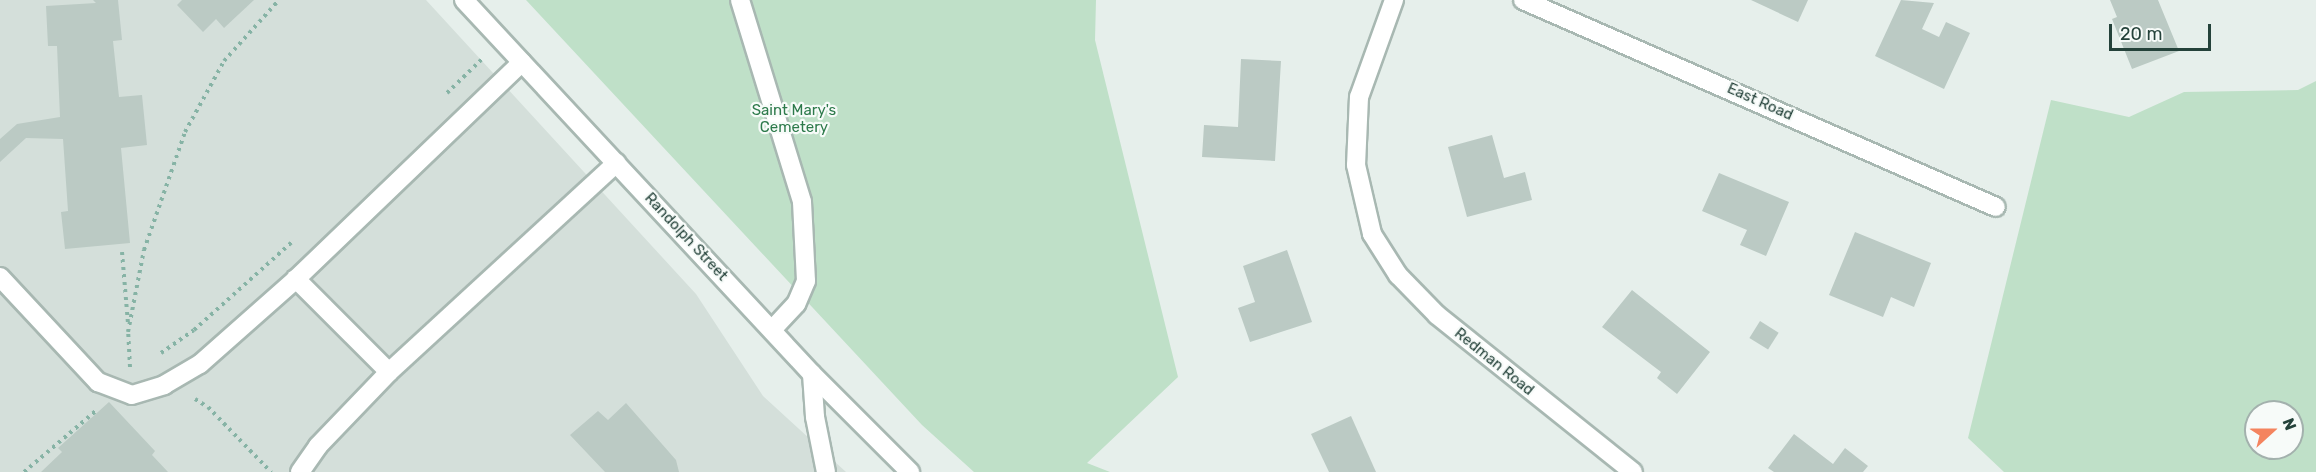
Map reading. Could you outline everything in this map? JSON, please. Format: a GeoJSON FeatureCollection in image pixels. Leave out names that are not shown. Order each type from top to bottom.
{"type":"FeatureCollection","features":[{"type":"Feature","properties":{"kind":"street","name":"Randolph Street"},"geometry":{"type":"LineString","coordinates":[[464,0],[812,374],[910,472]]}},
{"type":"Feature","properties":{"kind":"street"},"geometry":{"type":"LineString","coordinates":[[740,0],[802,202],[806,281],[796,304],[772,330]]}},
{"type":"Feature","properties":{"kind":"street","name":"Redman Road"},"geometry":{"type":"LineString","coordinates":[[1394,0],[1359,96],[1356,165],[1372,234],[1398,275],[1437,315],[1633,472]]}},
{"type":"Feature","properties":{"kind":"street","name":"East Road"},"geometry":{"type":"LineString","coordinates":[[1523,0],[1996,207]]}},
{"type":"Feature","properties":{"kind":"street"},"geometry":{"type":"LineString","coordinates":[[0,277],[98,382],[132,395],[164,385],[200,364],[296,279],[522,62]]}},
{"type":"Feature","properties":{"kind":"street"},"geometry":{"type":"LineString","coordinates":[[300,472],[318,446],[389,372],[616,163]]}},
{"type":"Feature","properties":{"kind":"street"},"geometry":{"type":"LineString","coordinates":[[296,279],[389,372]]}},
{"type":"Feature","properties":{"kind":"street"},"geometry":{"type":"LineString","coordinates":[[812,374],[826,472]]}},
{"type":"Feature","properties":{"kind":"path"},"geometry":{"type":"LineString","coordinates":[[128,332],[144,250],[185,132],[224,62],[279,0]]}},
{"type":"Feature","properties":{"kind":"path"},"geometry":{"type":"LineString","coordinates":[[446,94],[486,55]]}},
{"type":"Feature","properties":{"kind":"path"},"geometry":{"type":"LineString","coordinates":[[150,359],[194,330],[300,234]]}},
{"type":"Feature","properties":{"kind":"path"},"geometry":{"type":"LineString","coordinates":[[122,252],[131,370],[140,365]]}},
{"type":"Feature","properties":{"kind":"path"},"geometry":{"type":"LineString","coordinates":[[187,397],[208,407],[271,472]]}},
{"type":"Feature","properties":{"kind":"path"},"geometry":{"type":"LineString","coordinates":[[24,472],[100,407]]}},
{"type":"Feature","properties":{"kind":"shaded area"},"geometry":{"type":"Polygon","coordinates":[[[0,0],[426,0],[696,294],[763,396],[846,472],[0,472],[0,0]]]}},
{"type":"Feature","properties":{"kind":"green space","name":"Saint Mary's Cemetery"},"geometry":{"type":"Polygon","coordinates":[[[526,0],[1096,0],[1095,40],[1178,377],[1087,463],[1110,472],[974,472],[922,425],[526,0]]]}},
{"type":"Feature","properties":{"kind":"green space"},"geometry":{"type":"Polygon","coordinates":[[[2316,81],[2316,472],[2004,472],[1968,438],[2051,100],[2129,117],[2184,92],[2298,90],[2316,81]]]}},
{"type":"Feature","properties":{"kind":"building"},"geometry":{"type":"Polygon","coordinates":[[[93,0],[118,0],[122,40],[113,41],[119,97],[142,95],[147,145],[121,148],[130,243],[65,249],[61,212],[68,211],[63,139],[26,138],[0,162],[0,139],[17,124],[60,117],[57,46],[48,46],[46,6],[96,3],[93,0]]]}},
{"type":"Feature","properties":{"kind":"building"},"geometry":{"type":"Polygon","coordinates":[[[182,0],[254,0],[224,28],[216,19],[203,32],[177,5],[182,0]]]}},
{"type":"Feature","properties":{"kind":"building"},"geometry":{"type":"Polygon","coordinates":[[[1751,0],[1808,0],[1798,22],[1751,0]]]}},
{"type":"Feature","properties":{"kind":"building"},"geometry":{"type":"Polygon","coordinates":[[[1901,0],[1934,3],[1922,29],[1939,37],[1946,22],[1970,33],[1944,89],[1875,56],[1901,0]]]}},
{"type":"Feature","properties":{"kind":"building"},"geometry":{"type":"Polygon","coordinates":[[[2110,0],[2158,0],[2179,51],[2132,69],[2112,19],[2117,17],[2110,0]]]}},
{"type":"Feature","properties":{"kind":"building"},"geometry":{"type":"Polygon","coordinates":[[[1241,59],[1281,61],[1275,161],[1202,157],[1204,125],[1238,127],[1241,59]]]}},
{"type":"Feature","properties":{"kind":"building"},"geometry":{"type":"Polygon","coordinates":[[[1492,135],[1504,178],[1525,172],[1532,200],[1467,217],[1448,147],[1492,135]]]}},
{"type":"Feature","properties":{"kind":"building"},"geometry":{"type":"Polygon","coordinates":[[[1719,173],[1789,202],[1766,256],[1740,245],[1747,230],[1702,211],[1719,173]]]}},
{"type":"Feature","properties":{"kind":"building"},"geometry":{"type":"Polygon","coordinates":[[[1855,232],[1931,263],[1914,307],[1891,297],[1883,317],[1829,295],[1855,232]]]}},
{"type":"Feature","properties":{"kind":"building"},"geometry":{"type":"Polygon","coordinates":[[[1287,250],[1312,322],[1250,342],[1238,308],[1255,302],[1243,266],[1287,250]]]}},
{"type":"Feature","properties":{"kind":"building"},"geometry":{"type":"Polygon","coordinates":[[[1632,290],[1710,352],[1677,394],[1657,378],[1661,372],[1602,327],[1632,290]]]}},
{"type":"Feature","properties":{"kind":"building"},"geometry":{"type":"Polygon","coordinates":[[[1760,321],[1779,333],[1768,350],[1749,338],[1760,321]]]}},
{"type":"Feature","properties":{"kind":"building"},"geometry":{"type":"Polygon","coordinates":[[[109,402],[155,451],[152,455],[168,472],[41,472],[62,452],[58,448],[109,402]]]}},
{"type":"Feature","properties":{"kind":"building"},"geometry":{"type":"Polygon","coordinates":[[[626,403],[676,460],[679,472],[605,472],[570,435],[598,411],[608,420],[626,403]]]}},
{"type":"Feature","properties":{"kind":"building"},"geometry":{"type":"Polygon","coordinates":[[[1351,416],[1376,472],[1329,472],[1311,434],[1351,416]]]}},
{"type":"Feature","properties":{"kind":"building"},"geometry":{"type":"Polygon","coordinates":[[[1794,434],[1833,464],[1845,448],[1868,466],[1863,472],[1774,472],[1768,468],[1794,434]]]}}]}
